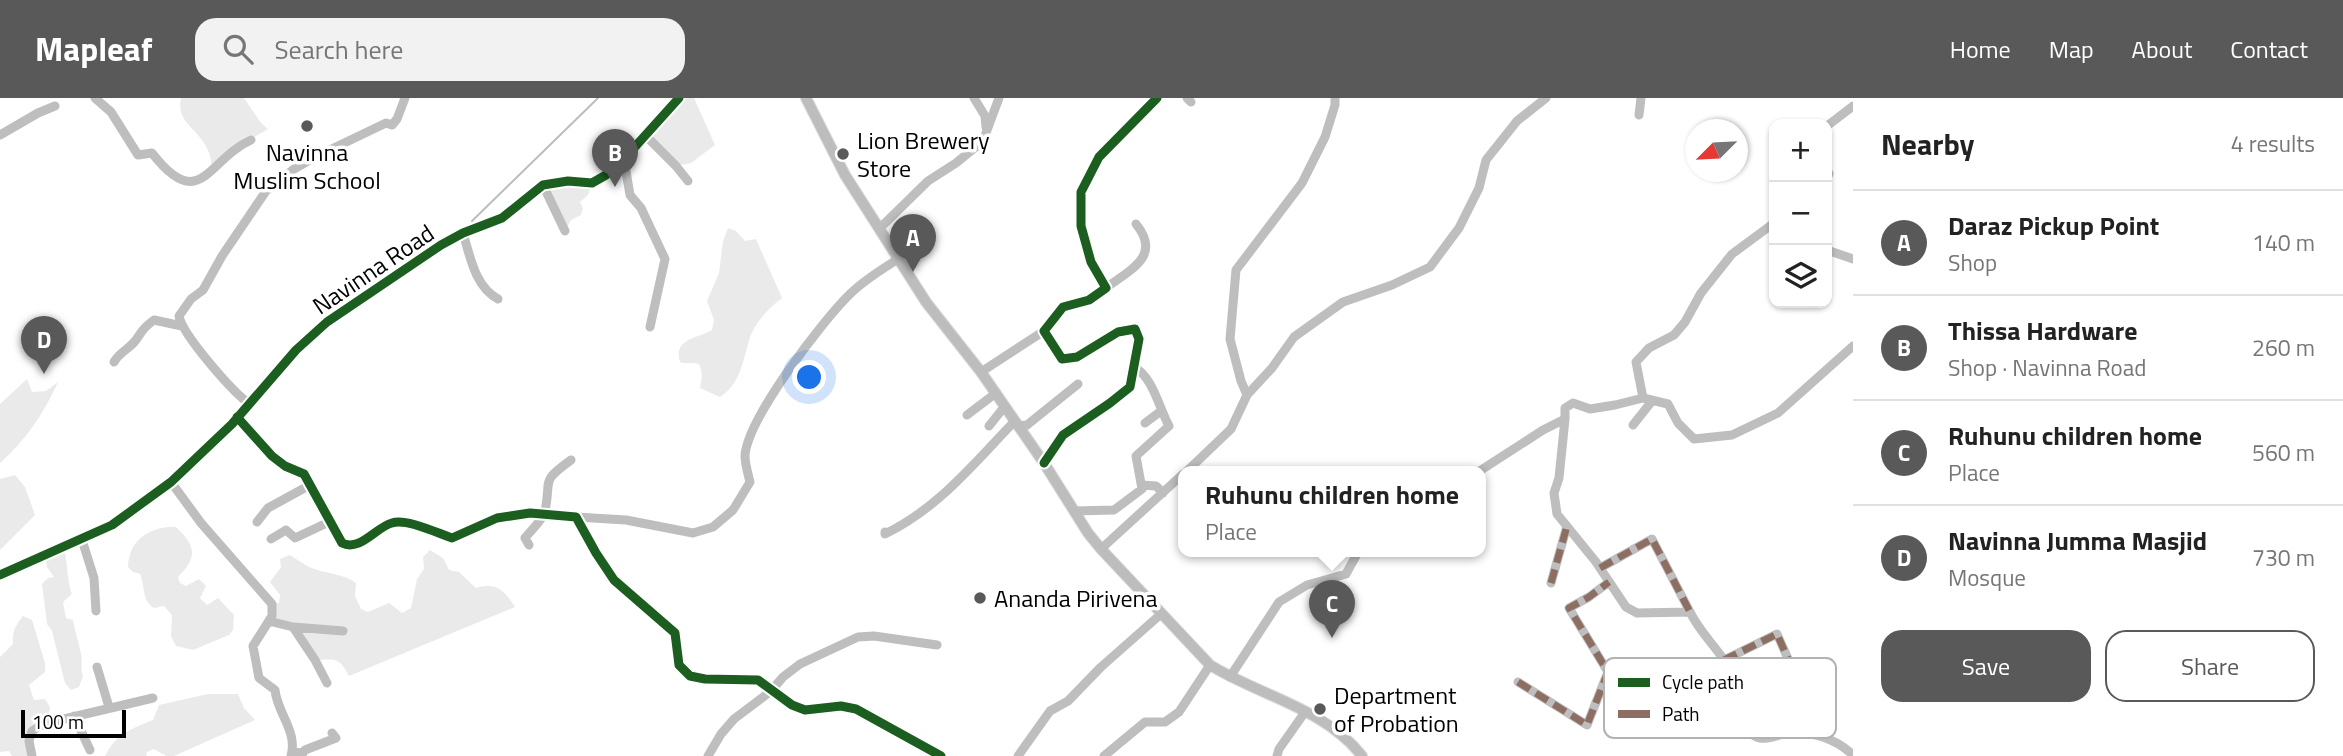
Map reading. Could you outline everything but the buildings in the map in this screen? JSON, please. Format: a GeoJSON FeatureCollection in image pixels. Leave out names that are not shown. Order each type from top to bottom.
{"type":"FeatureCollection","features":[{"type":"Feature","properties":{"kind":"main road"},"geometry":{"type":"LineString","coordinates":[[806,98],[845,175],[926,302],[996,393],[1101,549],[1210,665],[1330,726],[1362,756]]}},
{"type":"Feature","properties":{"kind":"street"},"geometry":{"type":"LineString","coordinates":[[95,98],[111,111],[138,155],[152,153],[162,167],[186,182],[195,182],[213,171],[242,144],[251,140]]}},
{"type":"Feature","properties":{"kind":"street"},"geometry":{"type":"LineString","coordinates":[[250,404],[218,372],[182,326],[180,316],[191,299],[202,290],[266,191],[294,169],[315,157],[386,123],[392,125],[405,98]]}},
{"type":"Feature","properties":{"kind":"street"},"geometry":{"type":"LineString","coordinates":[[565,231],[543,185],[568,181],[592,183],[606,175],[679,98]]}},
{"type":"Feature","properties":{"kind":"street"},"geometry":{"type":"LineString","coordinates":[[974,98],[985,116],[986,129]]}},
{"type":"Feature","properties":{"kind":"street"},"geometry":{"type":"LineString","coordinates":[[879,229],[928,181],[983,141],[999,98]]}},
{"type":"Feature","properties":{"kind":"street"},"geometry":{"type":"LineString","coordinates":[[1106,288],[1091,262],[1082,226],[1081,192],[1098,157],[1157,98]]}},
{"type":"Feature","properties":{"kind":"street"},"geometry":{"type":"LineString","coordinates":[[1247,395],[1230,339],[1236,270],[1301,183],[1325,137],[1335,98]]}},
{"type":"Feature","properties":{"kind":"street"},"geometry":{"type":"LineString","coordinates":[[1191,466],[1231,429],[1247,395],[1272,368],[1293,337],[1343,302],[1392,285],[1430,267],[1459,228],[1479,188],[1486,160],[1517,121],[1546,98]]}},
{"type":"Feature","properties":{"kind":"street"},"geometry":{"type":"LineString","coordinates":[[1639,115],[1641,98]]}},
{"type":"Feature","properties":{"kind":"street"},"geometry":{"type":"LineString","coordinates":[[0,135],[55,106]]}},
{"type":"Feature","properties":{"kind":"street"},"geometry":{"type":"LineString","coordinates":[[1832,122],[1853,106]]}},
{"type":"Feature","properties":{"kind":"street"},"geometry":{"type":"LineString","coordinates":[[645,135],[688,181]]}},
{"type":"Feature","properties":{"kind":"street"},"geometry":{"type":"LineString","coordinates":[[624,159],[630,195],[641,208],[665,259],[650,327]]}},
{"type":"Feature","properties":{"kind":"street","name":"Navinna Road"},"geometry":{"type":"LineString","coordinates":[[0,575],[112,525],[171,482],[250,404],[311,335],[441,245],[502,218],[543,185]]}},
{"type":"Feature","properties":{"kind":"street"},"geometry":{"type":"LineString","coordinates":[[981,372],[1044,331],[1063,307],[1089,300],[1144,258],[1148,247],[1144,233],[1136,224]]}},
{"type":"Feature","properties":{"kind":"street"},"geometry":{"type":"LineString","coordinates":[[1633,425],[1647,399],[1636,362],[1642,354],[1674,335],[1732,254],[1769,227]]}},
{"type":"Feature","properties":{"kind":"street"},"geometry":{"type":"LineString","coordinates":[[463,233],[485,290],[498,299]]}},
{"type":"Feature","properties":{"kind":"street"},"geometry":{"type":"LineString","coordinates":[[1832,252],[1853,258]]}},
{"type":"Feature","properties":{"kind":"street"},"geometry":{"type":"LineString","coordinates":[[237,417],[272,456],[285,466],[304,474],[329,522],[342,543],[348,546],[355,545],[390,523],[408,523],[452,538],[496,518],[530,513],[626,520],[693,533],[713,527],[733,510],[750,482],[745,457],[749,440],[780,381],[848,295],[898,259]]}},
{"type":"Feature","properties":{"kind":"street"},"geometry":{"type":"LineString","coordinates":[[114,362],[118,354],[138,337],[141,329],[153,320],[182,326]]}},
{"type":"Feature","properties":{"kind":"street"},"geometry":{"type":"LineString","coordinates":[[1044,331],[1062,359],[1077,357],[1118,332],[1135,329],[1139,339],[1130,387],[1063,435],[1044,463]]}},
{"type":"Feature","properties":{"kind":"street"},"geometry":{"type":"LineString","coordinates":[[1690,612],[1637,613],[1626,607],[1600,568],[1557,514],[1554,493],[1559,478],[1565,408],[1573,403],[1590,409],[1647,399],[1668,404],[1678,423],[1694,439],[1732,435],[1778,413],[1853,346]]}},
{"type":"Feature","properties":{"kind":"street"},"geometry":{"type":"LineString","coordinates":[[1074,511],[1114,510],[1142,489],[1136,456],[1168,426],[1150,386],[1140,370],[1133,367]]}},
{"type":"Feature","properties":{"kind":"street"},"geometry":{"type":"LineString","coordinates":[[885,532],[911,522],[934,505],[1017,424],[1027,425],[1078,384]]}},
{"type":"Feature","properties":{"kind":"street"},"geometry":{"type":"LineString","coordinates":[[967,415],[996,393]]}},
{"type":"Feature","properties":{"kind":"street"},"geometry":{"type":"LineString","coordinates":[[989,426],[1005,406]]}},
{"type":"Feature","properties":{"kind":"street"},"geometry":{"type":"LineString","coordinates":[[1145,423],[1161,411]]}},
{"type":"Feature","properties":{"kind":"street"},"geometry":{"type":"LineString","coordinates":[[1486,467],[1565,419]]}},
{"type":"Feature","properties":{"kind":"street"},"geometry":{"type":"LineString","coordinates":[[530,545],[525,538],[545,514],[547,480],[570,460]]}},
{"type":"Feature","properties":{"kind":"street"},"geometry":{"type":"LineString","coordinates":[[1101,549],[1178,479]]}},
{"type":"Feature","properties":{"kind":"street"},"geometry":{"type":"LineString","coordinates":[[171,482],[201,523],[272,604],[272,616],[253,646],[258,678],[275,690],[275,698],[291,732],[291,754],[304,755],[305,750],[335,738],[332,733]]}},
{"type":"Feature","properties":{"kind":"street"},"geometry":{"type":"LineString","coordinates":[[257,522],[268,508],[310,485]]}},
{"type":"Feature","properties":{"kind":"street"},"geometry":{"type":"LineString","coordinates":[[1142,485],[1156,486],[1163,493]]}},
{"type":"Feature","properties":{"kind":"street"},"geometry":{"type":"LineString","coordinates":[[576,517],[614,580],[675,633],[679,665],[690,676],[705,679],[758,680],[771,691],[805,710],[841,706],[856,709],[942,756]]}},
{"type":"Feature","properties":{"kind":"street"},"geometry":{"type":"LineString","coordinates":[[271,538],[286,530],[295,538],[329,522]]}},
{"type":"Feature","properties":{"kind":"street"},"geometry":{"type":"LineString","coordinates":[[1551,583],[1567,526]]}},
{"type":"Feature","properties":{"kind":"street"},"geometry":{"type":"LineString","coordinates":[[1600,568],[1652,539],[1690,612],[1722,658]]}},
{"type":"Feature","properties":{"kind":"street"},"geometry":{"type":"LineString","coordinates":[[82,540],[94,578],[96,611]]}},
{"type":"Feature","properties":{"kind":"street"},"geometry":{"type":"LineString","coordinates":[[1230,677],[1279,602],[1307,585],[1346,574],[1355,557]]}},
{"type":"Feature","properties":{"kind":"street"},"geometry":{"type":"LineString","coordinates":[[1604,665],[1569,608],[1609,582]]}},
{"type":"Feature","properties":{"kind":"street"},"geometry":{"type":"LineString","coordinates":[[1017,756],[1050,711],[1068,701],[1101,667],[1161,614]]}},
{"type":"Feature","properties":{"kind":"street"},"geometry":{"type":"LineString","coordinates":[[269,621],[293,627],[342,631]]}},
{"type":"Feature","properties":{"kind":"street"},"geometry":{"type":"LineString","coordinates":[[293,627],[327,683]]}},
{"type":"Feature","properties":{"kind":"street"},"geometry":{"type":"LineString","coordinates":[[1728,658],[1777,634],[1788,658]]}},
{"type":"Feature","properties":{"kind":"street"},"geometry":{"type":"LineString","coordinates":[[708,756],[734,719],[771,691],[800,664],[859,638],[874,636],[937,645]]}},
{"type":"Feature","properties":{"kind":"street"},"geometry":{"type":"LineString","coordinates":[[1104,756],[1145,722],[1166,722],[1179,712],[1210,665]]}},
{"type":"Feature","properties":{"kind":"street"},"geometry":{"type":"LineString","coordinates":[[97,667],[109,707]]}},
{"type":"Feature","properties":{"kind":"street"},"geometry":{"type":"LineString","coordinates":[[1518,682],[1587,724],[1604,681]]}},
{"type":"Feature","properties":{"kind":"street"},"geometry":{"type":"LineString","coordinates":[[32,756],[29,741],[32,731],[43,724],[153,698]]}},
{"type":"Feature","properties":{"kind":"street"},"geometry":{"type":"LineString","coordinates":[[1277,756],[1305,712]]}},
{"type":"Feature","properties":{"kind":"street"},"geometry":{"type":"LineString","coordinates":[[74,716],[90,750]]}},
{"type":"Feature","properties":{"kind":"street"},"geometry":{"type":"LineString","coordinates":[[1825,738],[1840,743],[1853,755]]}},
{"type":"Feature","properties":{"kind":"shaded area"},"geometry":{"type":"Polygon","coordinates":[[[181,98],[244,98],[268,129],[242,144],[213,171],[206,146],[183,118],[181,98]]]}},
{"type":"Feature","properties":{"kind":"shaded area"},"geometry":{"type":"Polygon","coordinates":[[[679,98],[694,98],[715,145],[691,163],[676,166],[645,135],[679,98]]]}},
{"type":"Feature","properties":{"kind":"shaded area"},"geometry":{"type":"Polygon","coordinates":[[[592,183],[588,195],[580,202],[583,208],[581,215],[571,220],[565,231],[543,185],[592,183]]]}},
{"type":"Feature","properties":{"kind":"shaded area"},"geometry":{"type":"Polygon","coordinates":[[[728,228],[736,231],[745,241],[756,239],[782,298],[754,329],[737,379],[720,397],[700,388],[700,365],[680,362],[679,354],[687,341],[712,330],[714,320],[707,301],[719,273],[723,241],[728,228]]]}},
{"type":"Feature","properties":{"kind":"shaded area"},"geometry":{"type":"Polygon","coordinates":[[[27,379],[32,392],[46,391],[58,382],[34,426],[0,463],[0,404],[27,379]]]}},
{"type":"Feature","properties":{"kind":"shaded area"},"geometry":{"type":"Polygon","coordinates":[[[15,475],[25,487],[35,515],[0,550],[0,479],[15,475]]]}},
{"type":"Feature","properties":{"kind":"shaded area"},"geometry":{"type":"Polygon","coordinates":[[[176,527],[191,546],[189,563],[178,577],[180,583],[186,586],[199,579],[206,586],[200,598],[207,605],[218,598],[234,615],[233,630],[229,635],[193,650],[176,646],[171,636],[172,615],[164,606],[154,608],[150,605],[140,574],[128,567],[131,551],[139,539],[152,531],[176,527]]]}},
{"type":"Feature","properties":{"kind":"shaded area"},"geometry":{"type":"Polygon","coordinates":[[[64,548],[72,594],[63,602],[66,618],[73,620],[83,676],[79,687],[71,690],[65,683],[52,631],[47,624],[42,584],[48,578],[54,577],[47,567],[45,555],[64,548]]]}},
{"type":"Feature","properties":{"kind":"shaded area"},"geometry":{"type":"Polygon","coordinates":[[[430,550],[443,558],[449,570],[459,572],[476,588],[489,586],[499,589],[515,607],[349,676],[336,660],[315,660],[293,627],[272,616],[272,604],[279,603],[280,595],[270,582],[281,567],[280,559],[290,555],[309,567],[340,575],[356,583],[355,596],[361,609],[368,612],[389,603],[402,613],[411,608],[417,579],[424,569],[423,557],[430,550]]]}},
{"type":"Feature","properties":{"kind":"shaded area"},"geometry":{"type":"Polygon","coordinates":[[[23,616],[32,620],[45,663],[45,672],[29,685],[34,700],[45,699],[50,707],[49,713],[36,722],[26,734],[28,756],[12,756],[9,751],[0,752],[0,657],[13,644],[15,629],[23,616]]]}},
{"type":"Feature","properties":{"kind":"shaded area"},"geometry":{"type":"Polygon","coordinates":[[[208,694],[238,694],[244,708],[255,720],[174,756],[166,756],[154,749],[147,752],[146,756],[105,756],[119,737],[153,720],[159,705],[208,694]]]}},
{"type":"Feature","properties":{"kind":"waterway"},"geometry":{"type":"LineString","coordinates":[[472,221],[598,98]]}},
{"type":"Feature","properties":{"kind":"marked path"},"geometry":{"type":"LineString","coordinates":[[1551,583],[1567,526]]}},
{"type":"Feature","properties":{"kind":"marked path"},"geometry":{"type":"LineString","coordinates":[[1600,568],[1652,539],[1690,612]]}},
{"type":"Feature","properties":{"kind":"marked path"},"geometry":{"type":"LineString","coordinates":[[1604,665],[1569,608],[1609,582]]}},
{"type":"Feature","properties":{"kind":"marked path"},"geometry":{"type":"LineString","coordinates":[[1728,658],[1777,634],[1788,658]]}},
{"type":"Feature","properties":{"kind":"marked path"},"geometry":{"type":"LineString","coordinates":[[1518,682],[1587,725],[1604,682]]}},
{"type":"Feature","properties":{"kind":"cycle path"},"geometry":{"type":"LineString","coordinates":[[0,575],[112,525],[171,482],[232,424],[296,350],[327,322],[441,245],[502,218],[543,185],[568,181],[592,183],[606,175],[679,98]]}},
{"type":"Feature","properties":{"kind":"cycle path"},"geometry":{"type":"LineString","coordinates":[[1044,463],[1063,435],[1130,387],[1139,339],[1135,329],[1118,332],[1077,357],[1062,359],[1044,331],[1063,307],[1089,300],[1106,288],[1091,262],[1081,226],[1081,192],[1099,157],[1157,98]]}},
{"type":"Feature","properties":{"kind":"cycle path"},"geometry":{"type":"LineString","coordinates":[[237,417],[272,456],[285,466],[304,474],[342,543],[349,545],[362,542],[386,525],[398,522],[413,524],[452,538],[497,518],[530,513],[576,517],[614,580],[675,633],[679,665],[690,676],[705,679],[758,680],[792,705],[805,710],[841,706],[856,709],[941,756]]}},
{"type":"Feature","properties":{"kind":"place","name":"Navinna Muslim School"},"geometry":{"type":"Point","coordinates":[307,126]}},
{"type":"Feature","properties":{"kind":"place","name":"Lion Brewery Store"},"geometry":{"type":"Point","coordinates":[843,154]}},
{"type":"Feature","properties":{"kind":"place","name":"Thissa Hardware"},"geometry":{"type":"Point","coordinates":[615,187]}},
{"type":"Feature","properties":{"kind":"place","name":"Daraz Pickup Point"},"geometry":{"type":"Point","coordinates":[913,272]}},
{"type":"Feature","properties":{"kind":"place","name":"Navinna Jumma Masjid"},"geometry":{"type":"Point","coordinates":[44,374]}},
{"type":"Feature","properties":{"kind":"place","name":"Ananda Pirivena"},"geometry":{"type":"Point","coordinates":[980,598]}},
{"type":"Feature","properties":{"kind":"place","name":"Ruhunu children home"},"geometry":{"type":"Point","coordinates":[1332,638]}},
{"type":"Feature","properties":{"kind":"place","name":"Department of Probation"},"geometry":{"type":"Point","coordinates":[1320,709]}}]}
